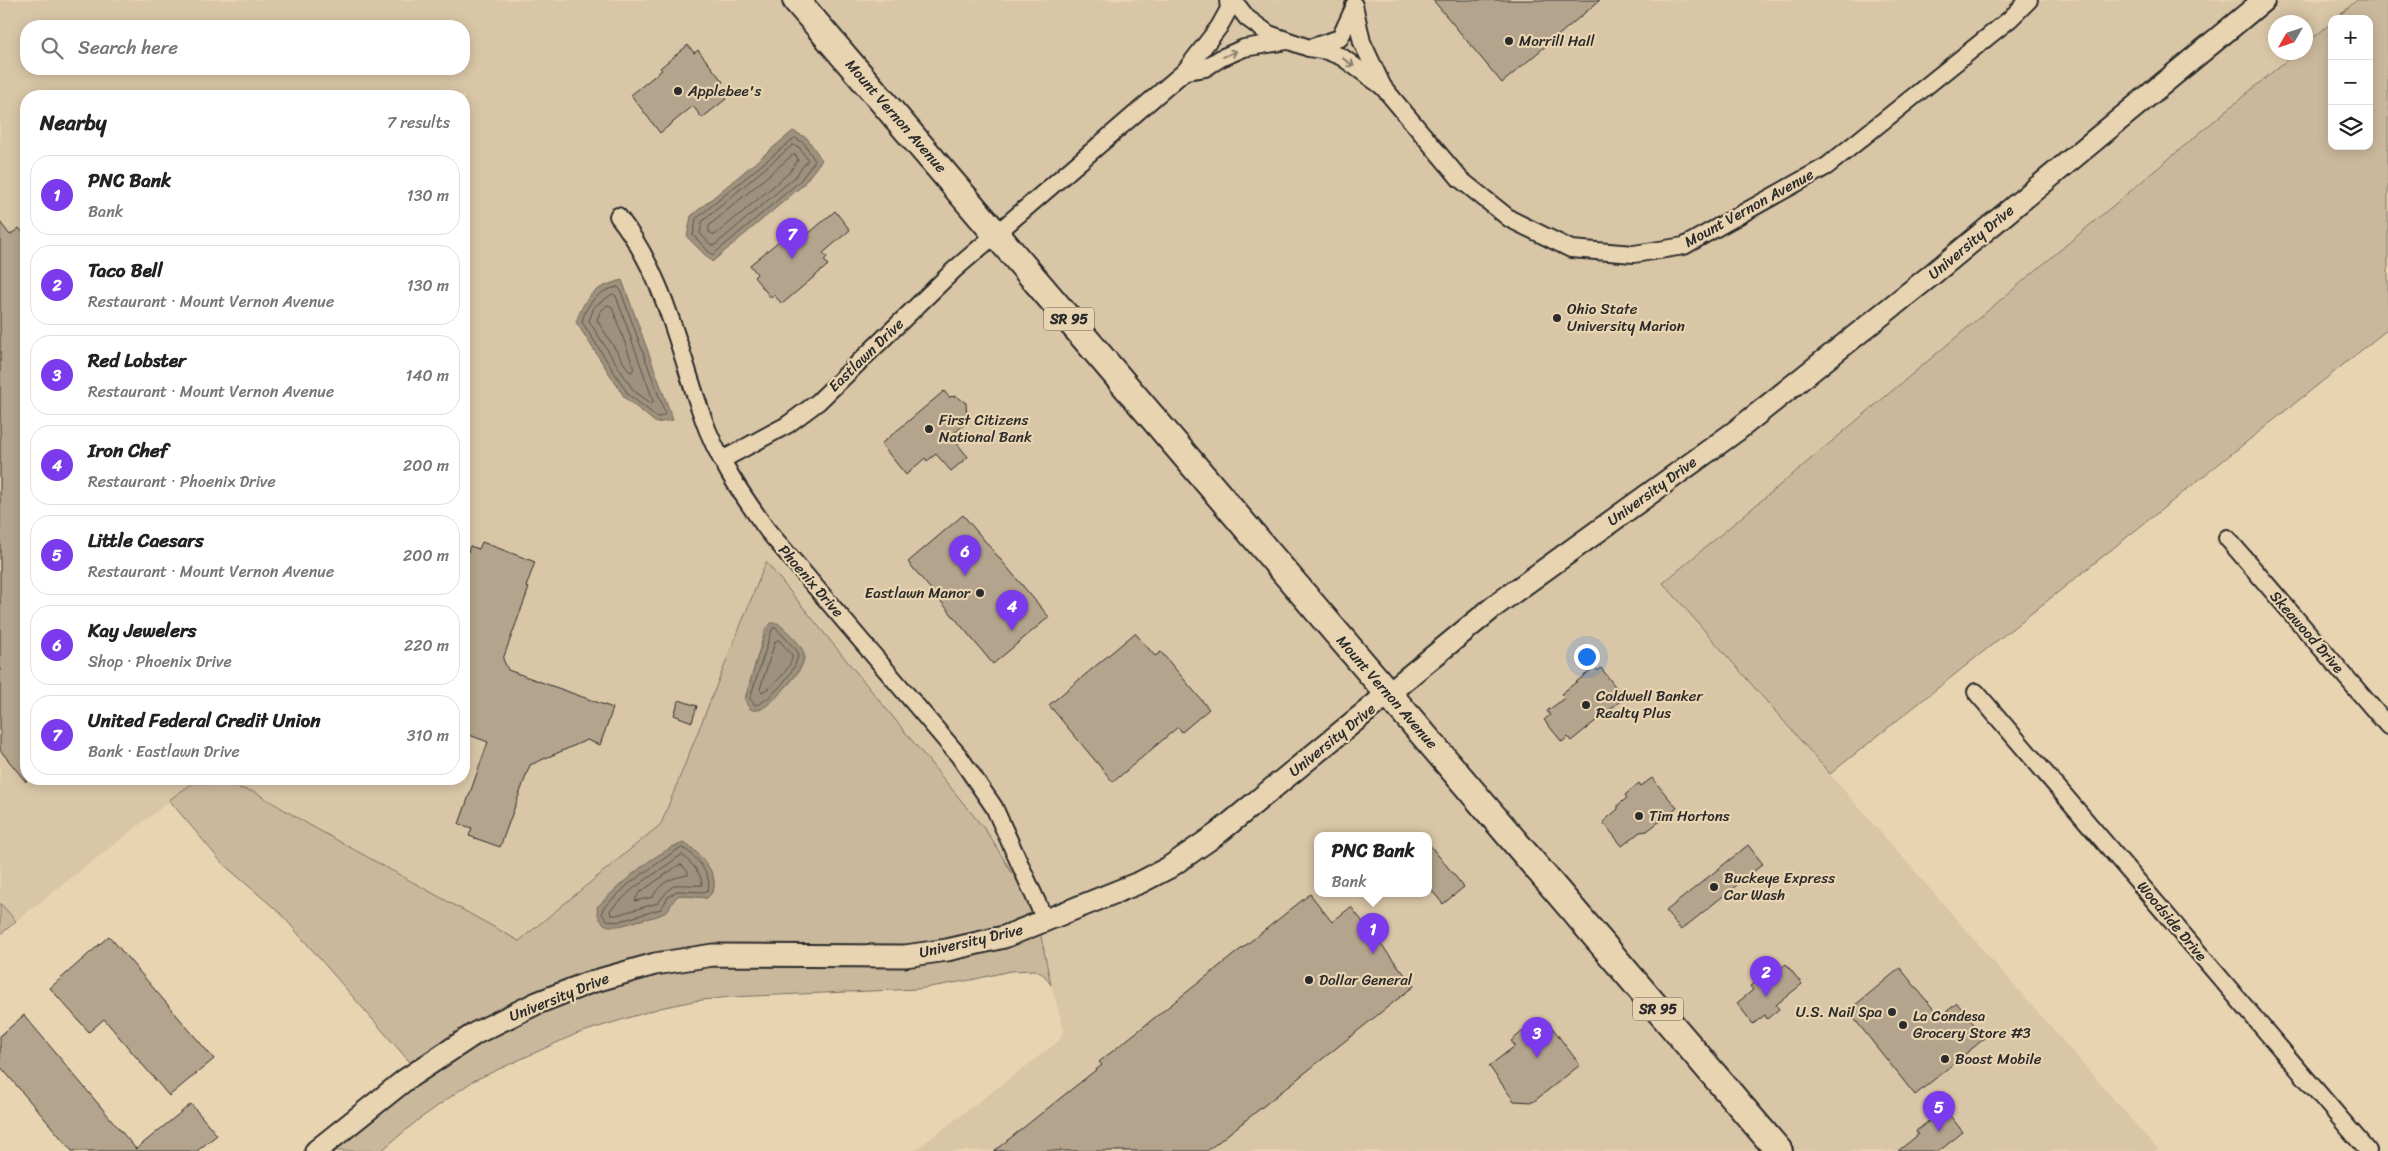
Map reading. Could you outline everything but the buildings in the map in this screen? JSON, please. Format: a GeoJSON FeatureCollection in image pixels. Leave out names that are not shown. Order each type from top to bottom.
{"type":"FeatureCollection","features":[{"type":"Feature","properties":{"kind":"main road","name":"Mount Vernon Avenue"},"geometry":{"type":"LineString","coordinates":[[796,0],[1779,1151]]}},
{"type":"Feature","properties":{"kind":"street","name":"Mount Vernon Avenue"},"geometry":{"type":"LineString","coordinates":[[996,233],[1185,71],[1219,27],[1229,9],[1228,0]]}},
{"type":"Feature","properties":{"kind":"street","name":"Mount Vernon Avenue"},"geometry":{"type":"LineString","coordinates":[[1233,0],[1247,18],[1269,34],[1342,57],[1382,87],[1460,179],[1510,219],[1572,249],[1634,254],[1684,246],[1827,166],[2010,20],[2029,0]]}},
{"type":"Feature","properties":{"kind":"street","name":"University Drive"},"geometry":{"type":"LineString","coordinates":[[316,1151],[405,1080],[476,1033],[537,1003],[588,983],[655,964],[713,955],[905,956],[947,950],[1004,937],[1046,922],[1141,882],[1168,868],[1217,834],[1496,605],[1736,431],[1929,277],[2264,0]]}},
{"type":"Feature","properties":{"kind":"street","name":"Mount Vernon Avenue"},"geometry":{"type":"LineString","coordinates":[[1309,48],[1340,38],[1354,4]]}},
{"type":"Feature","properties":{"kind":"street","name":"Mount Vernon Avenue"},"geometry":{"type":"LineString","coordinates":[[1354,4],[1362,42],[1382,87]]}},
{"type":"Feature","properties":{"kind":"street","name":"Mount Vernon Avenue"},"geometry":{"type":"LineString","coordinates":[[1185,71],[1205,68],[1221,58],[1244,48],[1289,41]]}},
{"type":"Feature","properties":{"kind":"street","name":"Phoenix Drive"},"geometry":{"type":"LineString","coordinates":[[618,216],[636,238],[670,313],[702,417],[722,460],[740,492],[768,530],[959,756],[994,807],[1046,922]]}},
{"type":"Feature","properties":{"kind":"street","name":"Eastlawn Drive"},"geometry":{"type":"LineString","coordinates":[[722,460],[787,425],[818,402],[894,327],[996,233]]}},
{"type":"Feature","properties":{"kind":"street","name":"Skeawood Drive"},"geometry":{"type":"LineString","coordinates":[[2227,538],[2388,726]]}},
{"type":"Feature","properties":{"kind":"street","name":"Woodside Drive"},"geometry":{"type":"LineString","coordinates":[[1976,692],[2368,1151]]}},
{"type":"Feature","properties":{"kind":"shaded area"},"geometry":{"type":"Polygon","coordinates":[[[0,0],[2357,0],[2340,15],[2328,15],[2328,25],[2313,38],[2313,15],[2268,15],[2268,60],[2287,60],[1663,583],[2159,1151],[914,1151],[1059,1041],[1064,1030],[1051,985],[1036,912],[766,562],[661,824],[519,941],[306,823],[255,792],[207,785],[470,785],[470,90],[20,90],[20,785],[190,785],[16,921],[0,903],[0,0]]]}},
{"type":"Feature","properties":{"kind":"shaded area"},"geometry":{"type":"Polygon","coordinates":[[[2357,0],[2388,0],[2388,329],[1830,774],[1663,583],[2287,60],[2313,60],[2313,38],[2328,25],[2328,150],[2373,150],[2373,15],[2340,15],[2357,0]]]}},
{"type":"Feature","properties":{"kind":"shaded area"},"geometry":{"type":"Polygon","coordinates":[[[766,562],[987,832],[1036,912],[1051,985],[1044,975],[1035,970],[1010,971],[918,989],[730,997],[694,1001],[660,1008],[576,1034],[473,1081],[418,1120],[381,1151],[309,1151],[414,1067],[280,913],[223,864],[169,800],[190,785],[226,785],[255,792],[306,823],[519,941],[661,824],[766,562]],[[766,627],[745,699],[760,710],[790,683],[802,665],[804,657],[802,650],[766,627]],[[673,846],[626,880],[597,907],[672,901],[679,895],[707,898],[712,892],[714,885],[711,871],[691,847],[673,846]]]}},
{"type":"Feature","properties":{"kind":"shaded area"},"geometry":{"type":"Polygon","coordinates":[[[0,903],[16,921],[0,935],[0,903]]]}},
{"type":"Feature","properties":{"kind":"water"},"geometry":{"type":"Polygon","coordinates":[[[793,131],[807,138],[822,160],[802,186],[712,262],[687,237],[691,216],[793,131]]]}},
{"type":"Feature","properties":{"kind":"water"},"geometry":{"type":"Polygon","coordinates":[[[622,280],[673,420],[656,423],[625,398],[576,322],[583,305],[592,294],[604,286],[622,280]]]}},
{"type":"Feature","properties":{"kind":"water"},"geometry":{"type":"Polygon","coordinates":[[[771,623],[778,623],[797,642],[803,651],[803,661],[786,687],[770,703],[763,708],[753,710],[748,706],[745,699],[761,646],[771,623]]]}},
{"type":"Feature","properties":{"kind":"water"},"geometry":{"type":"Polygon","coordinates":[[[684,843],[704,860],[713,876],[714,884],[707,898],[679,895],[670,907],[659,916],[619,926],[607,925],[602,922],[597,907],[626,879],[649,861],[672,847],[684,843]]]}},
{"type":"Feature","properties":{"kind":"place","name":"Morrill Hall"},"geometry":{"type":"Point","coordinates":[1509,41]}},
{"type":"Feature","properties":{"kind":"place","name":"Applebee's"},"geometry":{"type":"Point","coordinates":[678,91]}},
{"type":"Feature","properties":{"kind":"place","name":"United Federal Credit Union"},"geometry":{"type":"Point","coordinates":[792,259]}},
{"type":"Feature","properties":{"kind":"place","name":"Ohio State University Marion"},"geometry":{"type":"Point","coordinates":[1557,318]}},
{"type":"Feature","properties":{"kind":"place","name":"First Citizens National Bank"},"geometry":{"type":"Point","coordinates":[929,429]}},
{"type":"Feature","properties":{"kind":"place","name":"Kay Jewelers"},"geometry":{"type":"Point","coordinates":[965,576]}},
{"type":"Feature","properties":{"kind":"place","name":"Eastlawn Manor"},"geometry":{"type":"Point","coordinates":[980,593]}},
{"type":"Feature","properties":{"kind":"place","name":"Iron Chef"},"geometry":{"type":"Point","coordinates":[1012,631]}},
{"type":"Feature","properties":{"kind":"place","name":"Coldwell Banker Realty Plus"},"geometry":{"type":"Point","coordinates":[1586,705]}},
{"type":"Feature","properties":{"kind":"place","name":"Tim Hortons"},"geometry":{"type":"Point","coordinates":[1639,816]}},
{"type":"Feature","properties":{"kind":"place","name":"Buckeye Express Car Wash"},"geometry":{"type":"Point","coordinates":[1714,887]}},
{"type":"Feature","properties":{"kind":"place","name":"PNC Bank"},"geometry":{"type":"Point","coordinates":[1373,954]}},
{"type":"Feature","properties":{"kind":"place","name":"Dollar General"},"geometry":{"type":"Point","coordinates":[1309,980]}},
{"type":"Feature","properties":{"kind":"place","name":"Taco Bell"},"geometry":{"type":"Point","coordinates":[1766,997]}},
{"type":"Feature","properties":{"kind":"place","name":"U.S. Nail Spa"},"geometry":{"type":"Point","coordinates":[1892,1012]}},
{"type":"Feature","properties":{"kind":"place","name":"La Condesa Grocery Store #3"},"geometry":{"type":"Point","coordinates":[1903,1025]}},
{"type":"Feature","properties":{"kind":"place","name":"Red Lobster"},"geometry":{"type":"Point","coordinates":[1537,1058]}},
{"type":"Feature","properties":{"kind":"place","name":"Boost Mobile"},"geometry":{"type":"Point","coordinates":[1945,1059]}},
{"type":"Feature","properties":{"kind":"place","name":"Little Caesars"},"geometry":{"type":"Point","coordinates":[1939,1132]}}]}
